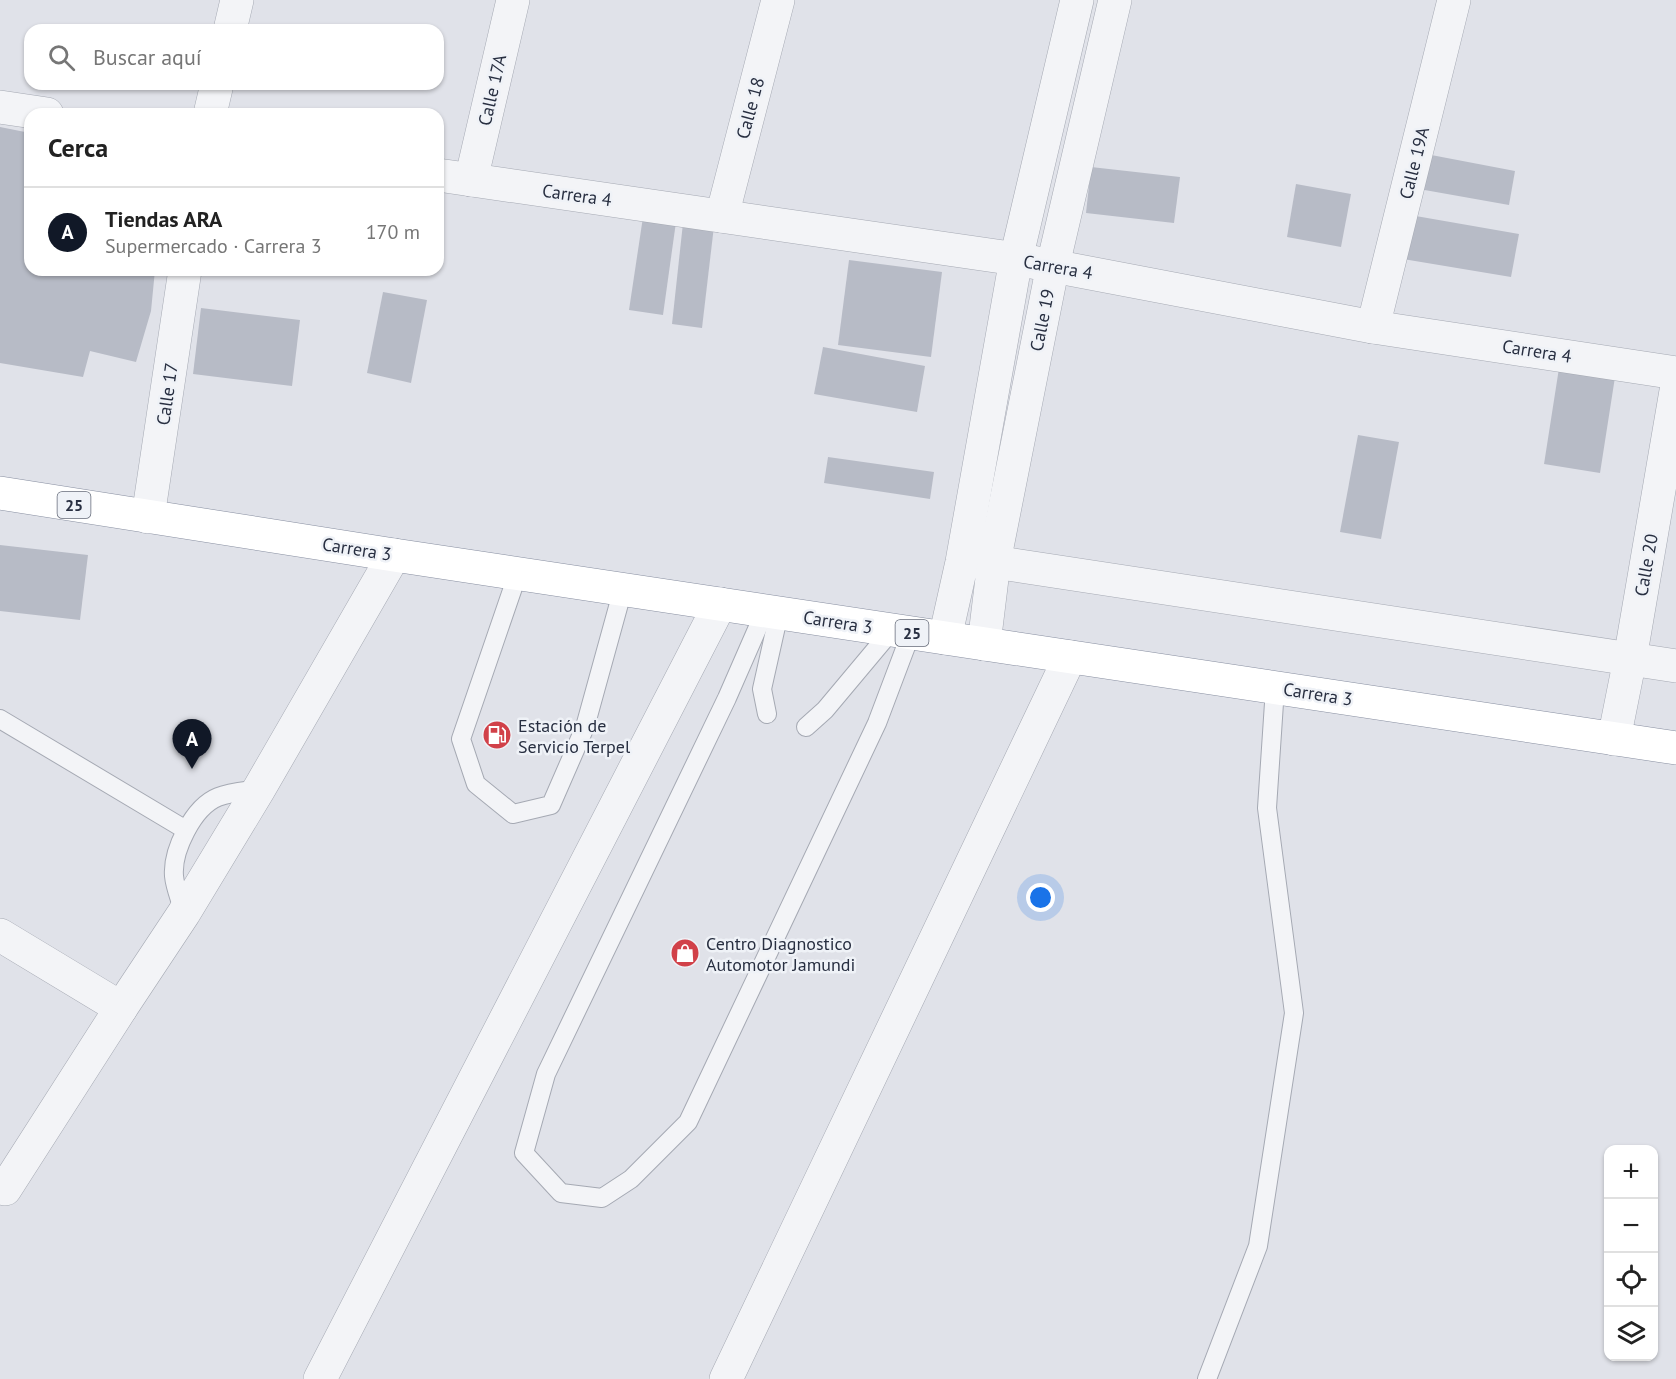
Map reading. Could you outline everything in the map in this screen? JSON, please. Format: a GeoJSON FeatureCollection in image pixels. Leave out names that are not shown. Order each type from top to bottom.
{"type":"FeatureCollection","features":[{"type":"Feature","properties":{"kind":"highway","name":"Carrera 3"},"geometry":{"type":"LineString","coordinates":[[0,493],[394,555],[1676,748]]}},
{"type":"Feature","properties":{"kind":"street"},"geometry":{"type":"LineString","coordinates":[[231,24],[237,0]]}},
{"type":"Feature","properties":{"kind":"street","name":"Calle 17A"},"geometry":{"type":"LineString","coordinates":[[471,180],[513,0]]}},
{"type":"Feature","properties":{"kind":"street","name":"Calle 18"},"geometry":{"type":"LineString","coordinates":[[722,216],[778,0]]}},
{"type":"Feature","properties":{"kind":"street","name":"Calle 19"},"geometry":{"type":"LineString","coordinates":[[945,638],[962,562],[1016,259],[1077,0]]}},
{"type":"Feature","properties":{"kind":"street","name":"Calle 19"},"geometry":{"type":"LineString","coordinates":[[984,644],[994,562],[1053,265],[1115,0]]}},
{"type":"Feature","properties":{"kind":"street","name":"Calle 19A"},"geometry":{"type":"LineString","coordinates":[[1373,327],[1454,0]]}},
{"type":"Feature","properties":{"kind":"street"},"geometry":{"type":"LineString","coordinates":[[211,108],[216,90]]}},
{"type":"Feature","properties":{"kind":"street"},"geometry":{"type":"LineString","coordinates":[[0,107],[24,111]]}},
{"type":"Feature","properties":{"kind":"street","name":"Carrera 4"},"geometry":{"type":"LineString","coordinates":[[444,176],[1016,259],[1373,327],[1676,373]]}},
{"type":"Feature","properties":{"kind":"street","name":"Calle 17"},"geometry":{"type":"LineString","coordinates":[[148,517],[184,276]]}},
{"type":"Feature","properties":{"kind":"street","name":"Calle 20"},"geometry":{"type":"LineString","coordinates":[[1614,739],[1676,391]]}},
{"type":"Feature","properties":{"kind":"street"},"geometry":{"type":"LineString","coordinates":[[2,1191],[184,913],[260,789],[394,555]]}},
{"type":"Feature","properties":{"kind":"street"},"geometry":{"type":"LineString","coordinates":[[962,562],[994,562],[1676,666]]}},
{"type":"Feature","properties":{"kind":"street"},"geometry":{"type":"LineString","coordinates":[[320,1379],[720,604]]}},
{"type":"Feature","properties":{"kind":"street"},"geometry":{"type":"LineString","coordinates":[[726,1379],[1070,657]]}},
{"type":"Feature","properties":{"kind":"street"},"geometry":{"type":"LineString","coordinates":[[0,935],[121,1008]]}},
{"type":"Feature","properties":{"kind":"lane"},"geometry":{"type":"LineString","coordinates":[[518,573],[461,739],[476,784],[513,814],[551,805],[585,727],[623,589]]}},
{"type":"Feature","properties":{"kind":"lane"},"geometry":{"type":"LineString","coordinates":[[772,612],[727,698],[546,1074],[525,1153],[561,1193],[602,1198],[631,1179],[688,1122],[877,723],[902,631]]}},
{"type":"Feature","properties":{"kind":"lane"},"geometry":{"type":"LineString","coordinates":[[767,714],[762,689],[772,612]]}},
{"type":"Feature","properties":{"kind":"lane"},"geometry":{"type":"LineString","coordinates":[[806,727],[902,631]]}},
{"type":"Feature","properties":{"kind":"lane"},"geometry":{"type":"LineString","coordinates":[[1207,1379],[1258,1246],[1294,1013],[1267,808],[1275,688]]}},
{"type":"Feature","properties":{"kind":"lane"},"geometry":{"type":"LineString","coordinates":[[0,719],[186,830]]}},
{"type":"Feature","properties":{"kind":"lane"},"geometry":{"type":"LineString","coordinates":[[184,913],[174,876],[175,853],[186,830],[200,811],[216,797],[260,789]]}},
{"type":"Feature","properties":{"kind":"building"},"geometry":{"type":"Polygon","coordinates":[[[0,127],[24,132],[24,276],[154,276],[151,311],[136,362],[90,351],[83,377],[0,363],[0,127]]]}},
{"type":"Feature","properties":{"kind":"building"},"geometry":{"type":"Polygon","coordinates":[[[1426,154],[1515,171],[1509,205],[1419,189],[1426,154]]]}},
{"type":"Feature","properties":{"kind":"building"},"geometry":{"type":"Polygon","coordinates":[[[1091,167],[1180,177],[1174,223],[1086,213],[1091,167]]]}},
{"type":"Feature","properties":{"kind":"building"},"geometry":{"type":"Polygon","coordinates":[[[1296,184],[1351,194],[1341,247],[1287,237],[1296,184]]]}},
{"type":"Feature","properties":{"kind":"building"},"geometry":{"type":"Polygon","coordinates":[[[1410,215],[1519,234],[1511,277],[1403,259],[1410,215]]]}},
{"type":"Feature","properties":{"kind":"building"},"geometry":{"type":"Polygon","coordinates":[[[643,217],[676,222],[663,315],[629,310],[643,217]]]}},
{"type":"Feature","properties":{"kind":"building"},"geometry":{"type":"Polygon","coordinates":[[[683,223],[714,226],[702,328],[672,324],[683,223]]]}},
{"type":"Feature","properties":{"kind":"building"},"geometry":{"type":"Polygon","coordinates":[[[849,260],[942,272],[931,357],[838,345],[849,260]]]}},
{"type":"Feature","properties":{"kind":"building"},"geometry":{"type":"Polygon","coordinates":[[[383,292],[427,300],[411,383],[367,373],[383,292]]]}},
{"type":"Feature","properties":{"kind":"building"},"geometry":{"type":"Polygon","coordinates":[[[201,308],[300,320],[292,386],[193,374],[201,308]]]}},
{"type":"Feature","properties":{"kind":"building"},"geometry":{"type":"Polygon","coordinates":[[[823,347],[925,366],[917,412],[814,394],[823,347]]]}},
{"type":"Feature","properties":{"kind":"building"},"geometry":{"type":"Polygon","coordinates":[[[1559,368],[1615,377],[1600,473],[1544,464],[1559,368]]]}},
{"type":"Feature","properties":{"kind":"building"},"geometry":{"type":"Polygon","coordinates":[[[1358,435],[1399,442],[1381,539],[1340,532],[1358,435]]]}},
{"type":"Feature","properties":{"kind":"building"},"geometry":{"type":"Polygon","coordinates":[[[828,457],[934,472],[930,499],[824,483],[828,457]]]}},
{"type":"Feature","properties":{"kind":"building"},"geometry":{"type":"Polygon","coordinates":[[[0,545],[88,555],[80,620],[0,611],[0,545]]]}},
{"type":"Feature","properties":{"kind":"place","name":"Estación de Servicio Terpel"},"geometry":{"type":"Point","coordinates":[497,735]}},
{"type":"Feature","properties":{"kind":"place","name":"Tiendas ARA"},"geometry":{"type":"Point","coordinates":[192,769]}},
{"type":"Feature","properties":{"kind":"place","name":"Centro Diagnostico Automotor Jamundi"},"geometry":{"type":"Point","coordinates":[685,953]}}]}
